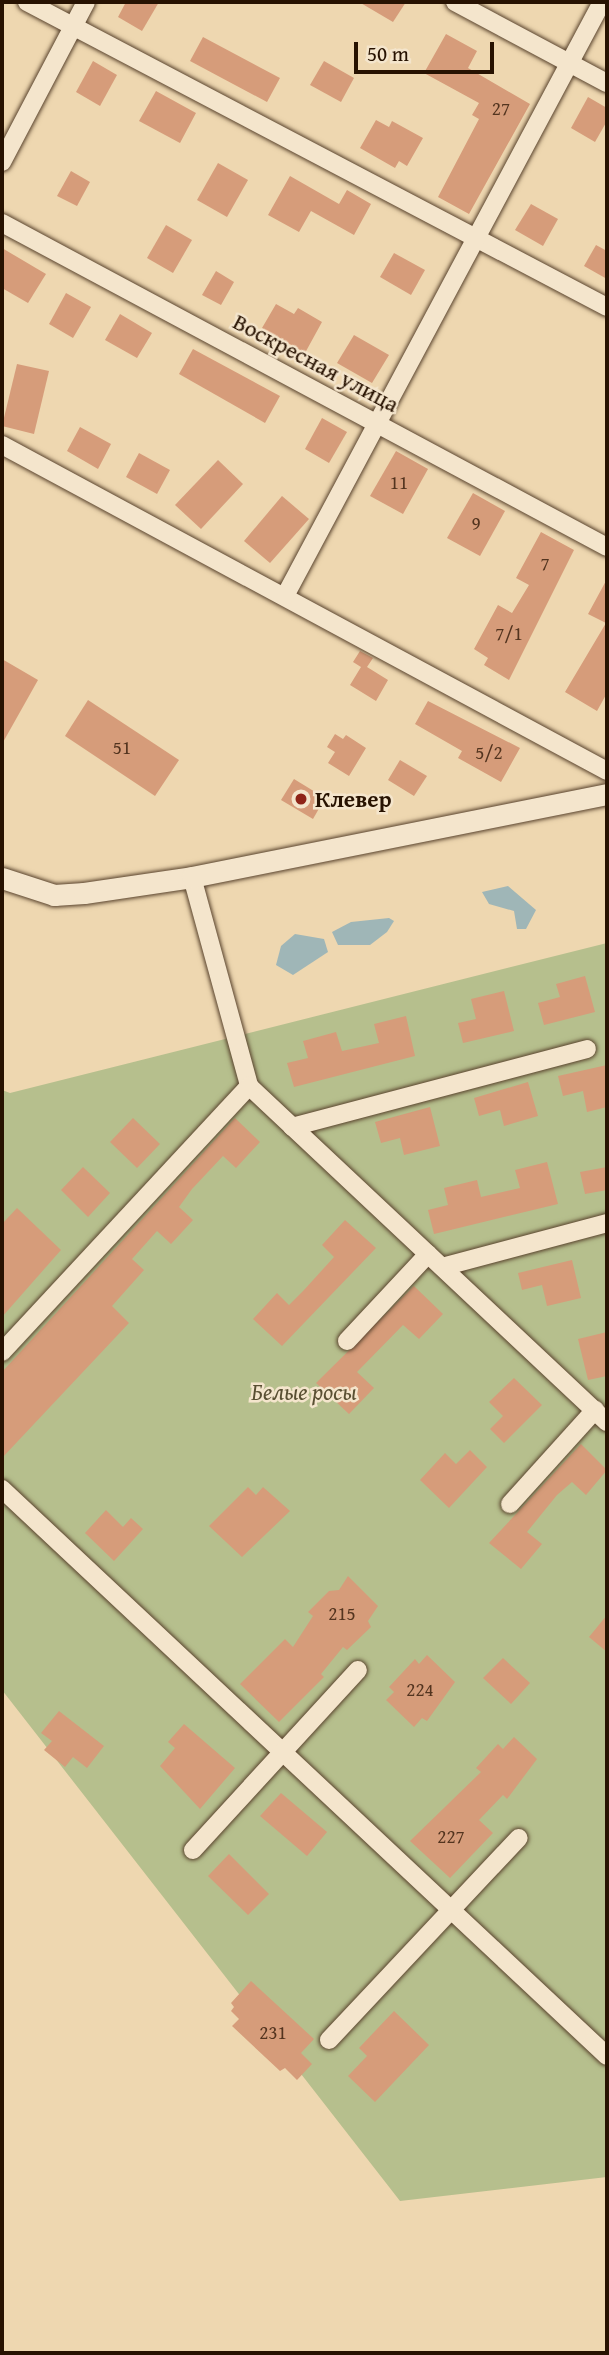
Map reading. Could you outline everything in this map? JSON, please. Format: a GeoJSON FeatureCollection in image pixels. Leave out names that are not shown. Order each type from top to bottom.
{"type":"FeatureCollection","features":[{"type":"Feature","properties":{"kind":"street"},"geometry":{"type":"LineString","coordinates":[[27,2],[607,307]]}},
{"type":"Feature","properties":{"kind":"street"},"geometry":{"type":"LineString","coordinates":[[2,162],[86,2]]}},
{"type":"Feature","properties":{"kind":"street"},"geometry":{"type":"LineString","coordinates":[[455,2],[607,83]]}},
{"type":"Feature","properties":{"kind":"street"},"geometry":{"type":"LineString","coordinates":[[285,596],[602,2]]}},
{"type":"Feature","properties":{"kind":"street","name":"Воскресная улица"},"geometry":{"type":"LineString","coordinates":[[2,223],[607,547]]}},
{"type":"Feature","properties":{"kind":"street"},"geometry":{"type":"LineString","coordinates":[[2,445],[607,771]]}},
{"type":"Feature","properties":{"kind":"street"},"geometry":{"type":"LineString","coordinates":[[2,878],[54,895],[192,877],[607,794]]}},
{"type":"Feature","properties":{"kind":"street"},"geometry":{"type":"LineString","coordinates":[[192,877],[249,1086],[604,1418],[510,1504]]}},
{"type":"Feature","properties":{"kind":"street"},"geometry":{"type":"LineString","coordinates":[[292,1127],[587,1049]]}},
{"type":"Feature","properties":{"kind":"street"},"geometry":{"type":"LineString","coordinates":[[2,1352],[249,1086]]}},
{"type":"Feature","properties":{"kind":"street"},"geometry":{"type":"LineString","coordinates":[[442,1267],[607,1223]]}},
{"type":"Feature","properties":{"kind":"street"},"geometry":{"type":"LineString","coordinates":[[347,1341],[428,1254]]}},
{"type":"Feature","properties":{"kind":"street"},"geometry":{"type":"LineString","coordinates":[[2,1489],[607,2056]]}},
{"type":"Feature","properties":{"kind":"street"},"geometry":{"type":"LineString","coordinates":[[193,1850],[358,1670]]}},
{"type":"Feature","properties":{"kind":"street"},"geometry":{"type":"LineString","coordinates":[[329,2040],[519,1839]]}},
{"type":"Feature","properties":{"kind":"green space","name":"Белые росы"},"geometry":{"type":"Polygon","coordinates":[[[607,943],[607,2177],[400,2201],[2,1690],[2,1090],[10,1093],[607,943]]]}},
{"type":"Feature","properties":{"kind":"water"},"geometry":{"type":"Polygon","coordinates":[[[508,886],[536,910],[526,929],[517,929],[514,911],[489,904],[482,892],[508,886]]]}},
{"type":"Feature","properties":{"kind":"water"},"geometry":{"type":"Polygon","coordinates":[[[389,918],[394,921],[387,932],[370,945],[338,945],[332,932],[351,922],[389,918]]]}},
{"type":"Feature","properties":{"kind":"water"},"geometry":{"type":"Polygon","coordinates":[[[295,934],[324,939],[328,952],[293,975],[276,965],[281,946],[295,934]]]}},
{"type":"Feature","properties":{"kind":"building"},"geometry":{"type":"Polygon","coordinates":[[[126,2],[159,2],[142,31],[118,17],[126,2]]]}},
{"type":"Feature","properties":{"kind":"building"},"geometry":{"type":"Polygon","coordinates":[[[359,2],[406,2],[393,22],[359,2]]]}},
{"type":"Feature","properties":{"kind":"building"},"geometry":{"type":"Polygon","coordinates":[[[446,34],[477,51],[468,68],[530,104],[469,214],[438,197],[479,119],[472,115],[479,103],[424,73],[446,34]]]}},
{"type":"Feature","properties":{"kind":"building"},"geometry":{"type":"Polygon","coordinates":[[[203,37],[280,78],[267,102],[190,61],[203,37]]]}},
{"type":"Feature","properties":{"kind":"building"},"geometry":{"type":"Polygon","coordinates":[[[93,61],[117,75],[100,106],[76,92],[93,61]]]}},
{"type":"Feature","properties":{"kind":"building"},"geometry":{"type":"Polygon","coordinates":[[[324,61],[354,78],[341,102],[310,85],[324,61]]]}},
{"type":"Feature","properties":{"kind":"building"},"geometry":{"type":"Polygon","coordinates":[[[156,91],[196,113],[180,143],[139,121],[156,91]]]}},
{"type":"Feature","properties":{"kind":"building"},"geometry":{"type":"Polygon","coordinates":[[[588,97],[607,108],[607,121],[595,142],[571,128],[588,97]]]}},
{"type":"Feature","properties":{"kind":"building"},"geometry":{"type":"Polygon","coordinates":[[[376,120],[389,127],[392,121],[423,138],[407,166],[399,161],[395,168],[360,148],[376,120]]]}},
{"type":"Feature","properties":{"kind":"building"},"geometry":{"type":"Polygon","coordinates":[[[218,163],[248,180],[227,217],[197,200],[218,163]]]}},
{"type":"Feature","properties":{"kind":"building"},"geometry":{"type":"Polygon","coordinates":[[[71,171],[90,182],[77,206],[57,196],[71,171]]]}},
{"type":"Feature","properties":{"kind":"building"},"geometry":{"type":"Polygon","coordinates":[[[290,176],[339,204],[347,190],[371,204],[354,235],[311,211],[299,232],[268,215],[290,176]]]}},
{"type":"Feature","properties":{"kind":"building"},"geometry":{"type":"Polygon","coordinates":[[[531,204],[558,219],[543,246],[515,230],[531,204]]]}},
{"type":"Feature","properties":{"kind":"building"},"geometry":{"type":"Polygon","coordinates":[[[166,225],[192,240],[173,273],[147,258],[166,225]]]}},
{"type":"Feature","properties":{"kind":"building"},"geometry":{"type":"Polygon","coordinates":[[[596,245],[607,251],[607,279],[584,266],[596,245]]]}},
{"type":"Feature","properties":{"kind":"building"},"geometry":{"type":"Polygon","coordinates":[[[2,248],[46,274],[28,303],[2,288],[2,248]]]}},
{"type":"Feature","properties":{"kind":"building"},"geometry":{"type":"Polygon","coordinates":[[[394,253],[425,270],[411,295],[380,277],[394,253]]]}},
{"type":"Feature","properties":{"kind":"building"},"geometry":{"type":"Polygon","coordinates":[[[216,271],[234,282],[221,305],[202,295],[216,271]]]}},
{"type":"Feature","properties":{"kind":"building"},"geometry":{"type":"Polygon","coordinates":[[[66,293],[91,307],[73,338],[49,324],[66,293]]]}},
{"type":"Feature","properties":{"kind":"building"},"geometry":{"type":"Polygon","coordinates":[[[276,304],[294,314],[298,308],[322,322],[305,353],[262,328],[276,304]]]}},
{"type":"Feature","properties":{"kind":"building"},"geometry":{"type":"Polygon","coordinates":[[[120,314],[152,333],[137,358],[105,340],[120,314]]]}},
{"type":"Feature","properties":{"kind":"building"},"geometry":{"type":"Polygon","coordinates":[[[354,335],[389,355],[372,383],[337,363],[354,335]]]}},
{"type":"Feature","properties":{"kind":"building"},"geometry":{"type":"Polygon","coordinates":[[[193,349],[280,396],[265,423],[179,374],[193,349]]]}},
{"type":"Feature","properties":{"kind":"building"},"geometry":{"type":"Polygon","coordinates":[[[17,364],[49,371],[34,434],[2,426],[17,364]]]}},
{"type":"Feature","properties":{"kind":"building"},"geometry":{"type":"Polygon","coordinates":[[[322,418],[347,432],[329,463],[305,449],[322,418]]]}},
{"type":"Feature","properties":{"kind":"building"},"geometry":{"type":"Polygon","coordinates":[[[80,427],[111,444],[98,469],[67,451],[80,427]]]}},
{"type":"Feature","properties":{"kind":"building"},"geometry":{"type":"Polygon","coordinates":[[[396,451],[428,469],[403,514],[370,496],[396,451]]]}},
{"type":"Feature","properties":{"kind":"building"},"geometry":{"type":"Polygon","coordinates":[[[139,453],[170,470],[157,494],[126,477],[139,453]]]}},
{"type":"Feature","properties":{"kind":"building"},"geometry":{"type":"Polygon","coordinates":[[[218,460],[243,484],[201,529],[175,505],[218,460]]]}},
{"type":"Feature","properties":{"kind":"building"},"geometry":{"type":"Polygon","coordinates":[[[473,493],[505,511],[480,556],[447,538],[473,493]]]}},
{"type":"Feature","properties":{"kind":"building"},"geometry":{"type":"Polygon","coordinates":[[[282,496],[309,519],[270,563],[244,541],[282,496]]]}},
{"type":"Feature","properties":{"kind":"building"},"geometry":{"type":"Polygon","coordinates":[[[541,532],[574,550],[509,680],[484,665],[488,658],[474,649],[498,605],[512,613],[529,585],[516,578],[541,532]]]}},
{"type":"Feature","properties":{"kind":"building"},"geometry":{"type":"Polygon","coordinates":[[[607,579],[607,693],[597,711],[565,692],[606,623],[588,614],[607,579]]]}},
{"type":"Feature","properties":{"kind":"building"},"geometry":{"type":"Polygon","coordinates":[[[360,651],[373,658],[367,667],[388,680],[376,701],[350,685],[361,667],[353,662],[360,651]]]}},
{"type":"Feature","properties":{"kind":"building"},"geometry":{"type":"Polygon","coordinates":[[[2,659],[38,680],[2,744],[2,659]]]}},
{"type":"Feature","properties":{"kind":"building"},"geometry":{"type":"Polygon","coordinates":[[[88,700],[179,760],[155,796],[65,736],[88,700]]]}},
{"type":"Feature","properties":{"kind":"building"},"geometry":{"type":"Polygon","coordinates":[[[428,701],[520,748],[501,782],[458,758],[462,751],[415,724],[428,701]]]}},
{"type":"Feature","properties":{"kind":"building"},"geometry":{"type":"Polygon","coordinates":[[[335,734],[343,739],[346,735],[366,748],[349,776],[328,763],[335,752],[327,747],[335,734]]]}},
{"type":"Feature","properties":{"kind":"building"},"geometry":{"type":"Polygon","coordinates":[[[400,760],[427,776],[414,796],[388,780],[400,760]]]}},
{"type":"Feature","properties":{"kind":"building"},"geometry":{"type":"Polygon","coordinates":[[[294,779],[325,798],[313,819],[281,800],[294,779]]]}},
{"type":"Feature","properties":{"kind":"building"},"geometry":{"type":"Polygon","coordinates":[[[585,976],[595,1012],[544,1025],[538,1003],[560,997],[556,984],[585,976]]]}},
{"type":"Feature","properties":{"kind":"building"},"geometry":{"type":"Polygon","coordinates":[[[504,991],[514,1031],[463,1043],[458,1023],[476,1019],[471,999],[504,991]]]}},
{"type":"Feature","properties":{"kind":"building"},"geometry":{"type":"Polygon","coordinates":[[[406,1016],[415,1056],[294,1087],[287,1063],[308,1058],[303,1041],[336,1032],[342,1051],[379,1043],[374,1024],[406,1016]]]}},
{"type":"Feature","properties":{"kind":"building"},"geometry":{"type":"Polygon","coordinates":[[[607,1065],[607,1107],[587,1112],[583,1091],[563,1096],[558,1076],[607,1065]]]}},
{"type":"Feature","properties":{"kind":"building"},"geometry":{"type":"Polygon","coordinates":[[[528,1082],[538,1116],[504,1126],[500,1110],[479,1116],[474,1098],[528,1082]]]}},
{"type":"Feature","properties":{"kind":"building"},"geometry":{"type":"Polygon","coordinates":[[[430,1107],[440,1146],[404,1155],[400,1138],[381,1143],[375,1122],[430,1107]]]}},
{"type":"Feature","properties":{"kind":"building"},"geometry":{"type":"Polygon","coordinates":[[[133,1118],[160,1144],[137,1168],[110,1142],[133,1118]]]}},
{"type":"Feature","properties":{"kind":"building"},"geometry":{"type":"Polygon","coordinates":[[[235,1118],[260,1142],[236,1168],[223,1156],[192,1189],[179,1207],[193,1220],[171,1244],[157,1231],[132,1259],[144,1270],[112,1306],[129,1323],[2,1458],[2,1372],[235,1118]]]}},
{"type":"Feature","properties":{"kind":"building"},"geometry":{"type":"Polygon","coordinates":[[[547,1162],[558,1204],[434,1234],[428,1210],[448,1205],[444,1188],[477,1180],[481,1197],[520,1188],[515,1170],[547,1162]]]}},
{"type":"Feature","properties":{"kind":"building"},"geometry":{"type":"Polygon","coordinates":[[[83,1167],[110,1193],[88,1217],[61,1190],[83,1167]]]}},
{"type":"Feature","properties":{"kind":"building"},"geometry":{"type":"Polygon","coordinates":[[[607,1167],[607,1190],[585,1194],[580,1172],[607,1167]]]}},
{"type":"Feature","properties":{"kind":"building"},"geometry":{"type":"Polygon","coordinates":[[[17,1208],[61,1250],[2,1317],[2,1224],[17,1208]]]}},
{"type":"Feature","properties":{"kind":"building"},"geometry":{"type":"Polygon","coordinates":[[[345,1220],[376,1248],[282,1346],[253,1319],[277,1293],[289,1305],[304,1290],[334,1257],[322,1245],[345,1220]]]}},
{"type":"Feature","properties":{"kind":"building"},"geometry":{"type":"Polygon","coordinates":[[[572,1260],[581,1298],[547,1306],[542,1285],[522,1290],[518,1273],[572,1260]]]}},
{"type":"Feature","properties":{"kind":"building"},"geometry":{"type":"Polygon","coordinates":[[[414,1286],[443,1314],[419,1339],[403,1325],[357,1372],[374,1388],[349,1414],[316,1383],[414,1286]]]}},
{"type":"Feature","properties":{"kind":"building"},"geometry":{"type":"Polygon","coordinates":[[[607,1332],[607,1376],[588,1380],[578,1339],[607,1332]]]}},
{"type":"Feature","properties":{"kind":"building"},"geometry":{"type":"Polygon","coordinates":[[[514,1378],[542,1405],[504,1443],[490,1429],[503,1416],[489,1402],[514,1378]]]}},
{"type":"Feature","properties":{"kind":"building"},"geometry":{"type":"Polygon","coordinates":[[[581,1444],[607,1470],[586,1495],[572,1482],[557,1495],[527,1532],[542,1544],[521,1569],[489,1543],[581,1444]]]}},
{"type":"Feature","properties":{"kind":"building"},"geometry":{"type":"Polygon","coordinates":[[[470,1450],[487,1467],[449,1508],[420,1480],[445,1453],[456,1464],[470,1450]]]}},
{"type":"Feature","properties":{"kind":"building"},"geometry":{"type":"Polygon","coordinates":[[[248,1487],[256,1495],[263,1487],[290,1511],[242,1557],[209,1526],[248,1487]]]}},
{"type":"Feature","properties":{"kind":"building"},"geometry":{"type":"Polygon","coordinates":[[[106,1510],[123,1527],[131,1518],[143,1529],[114,1561],[85,1533],[106,1510]]]}},
{"type":"Feature","properties":{"kind":"building"},"geometry":{"type":"Polygon","coordinates":[[[348,1576],[378,1606],[368,1621],[371,1627],[347,1650],[343,1647],[321,1674],[324,1677],[279,1722],[240,1684],[285,1639],[293,1647],[313,1616],[308,1612],[329,1591],[339,1590],[348,1576]]]}},
{"type":"Feature","properties":{"kind":"building"},"geometry":{"type":"Polygon","coordinates":[[[607,1615],[607,1652],[589,1637],[607,1615]]]}},
{"type":"Feature","properties":{"kind":"building"},"geometry":{"type":"Polygon","coordinates":[[[427,1655],[455,1682],[427,1721],[422,1718],[414,1727],[386,1700],[394,1692],[389,1687],[415,1659],[419,1664],[427,1655]]]}},
{"type":"Feature","properties":{"kind":"building"},"geometry":{"type":"Polygon","coordinates":[[[503,1658],[530,1683],[511,1704],[483,1678],[503,1658]]]}},
{"type":"Feature","properties":{"kind":"building"},"geometry":{"type":"Polygon","coordinates":[[[59,1711],[104,1746],[87,1768],[73,1757],[65,1767],[44,1750],[52,1741],[41,1733],[59,1711]]]}},
{"type":"Feature","properties":{"kind":"building"},"geometry":{"type":"Polygon","coordinates":[[[184,1724],[235,1768],[200,1809],[160,1766],[175,1748],[168,1742],[184,1724]]]}},
{"type":"Feature","properties":{"kind":"building"},"geometry":{"type":"Polygon","coordinates":[[[514,1737],[537,1759],[507,1799],[503,1795],[479,1820],[493,1833],[450,1878],[410,1841],[481,1772],[476,1768],[498,1744],[503,1749],[514,1737]]]}},
{"type":"Feature","properties":{"kind":"building"},"geometry":{"type":"Polygon","coordinates":[[[281,1793],[327,1832],[307,1856],[260,1816],[281,1793]]]}},
{"type":"Feature","properties":{"kind":"building"},"geometry":{"type":"Polygon","coordinates":[[[229,1854],[269,1894],[248,1915],[208,1876],[229,1854]]]}},
{"type":"Feature","properties":{"kind":"building"},"geometry":{"type":"Polygon","coordinates":[[[251,1981],[314,2039],[301,2053],[312,2064],[297,2080],[285,2068],[280,2071],[232,2026],[239,2019],[231,2011],[234,2007],[231,2003],[251,1981]]]}},
{"type":"Feature","properties":{"kind":"building"},"geometry":{"type":"Polygon","coordinates":[[[394,2011],[429,2045],[375,2102],[348,2076],[367,2056],[359,2048],[394,2011]]]}},
{"type":"Feature","properties":{"kind":"place","name":"Клевер"},"geometry":{"type":"Point","coordinates":[301,799]}}]}
